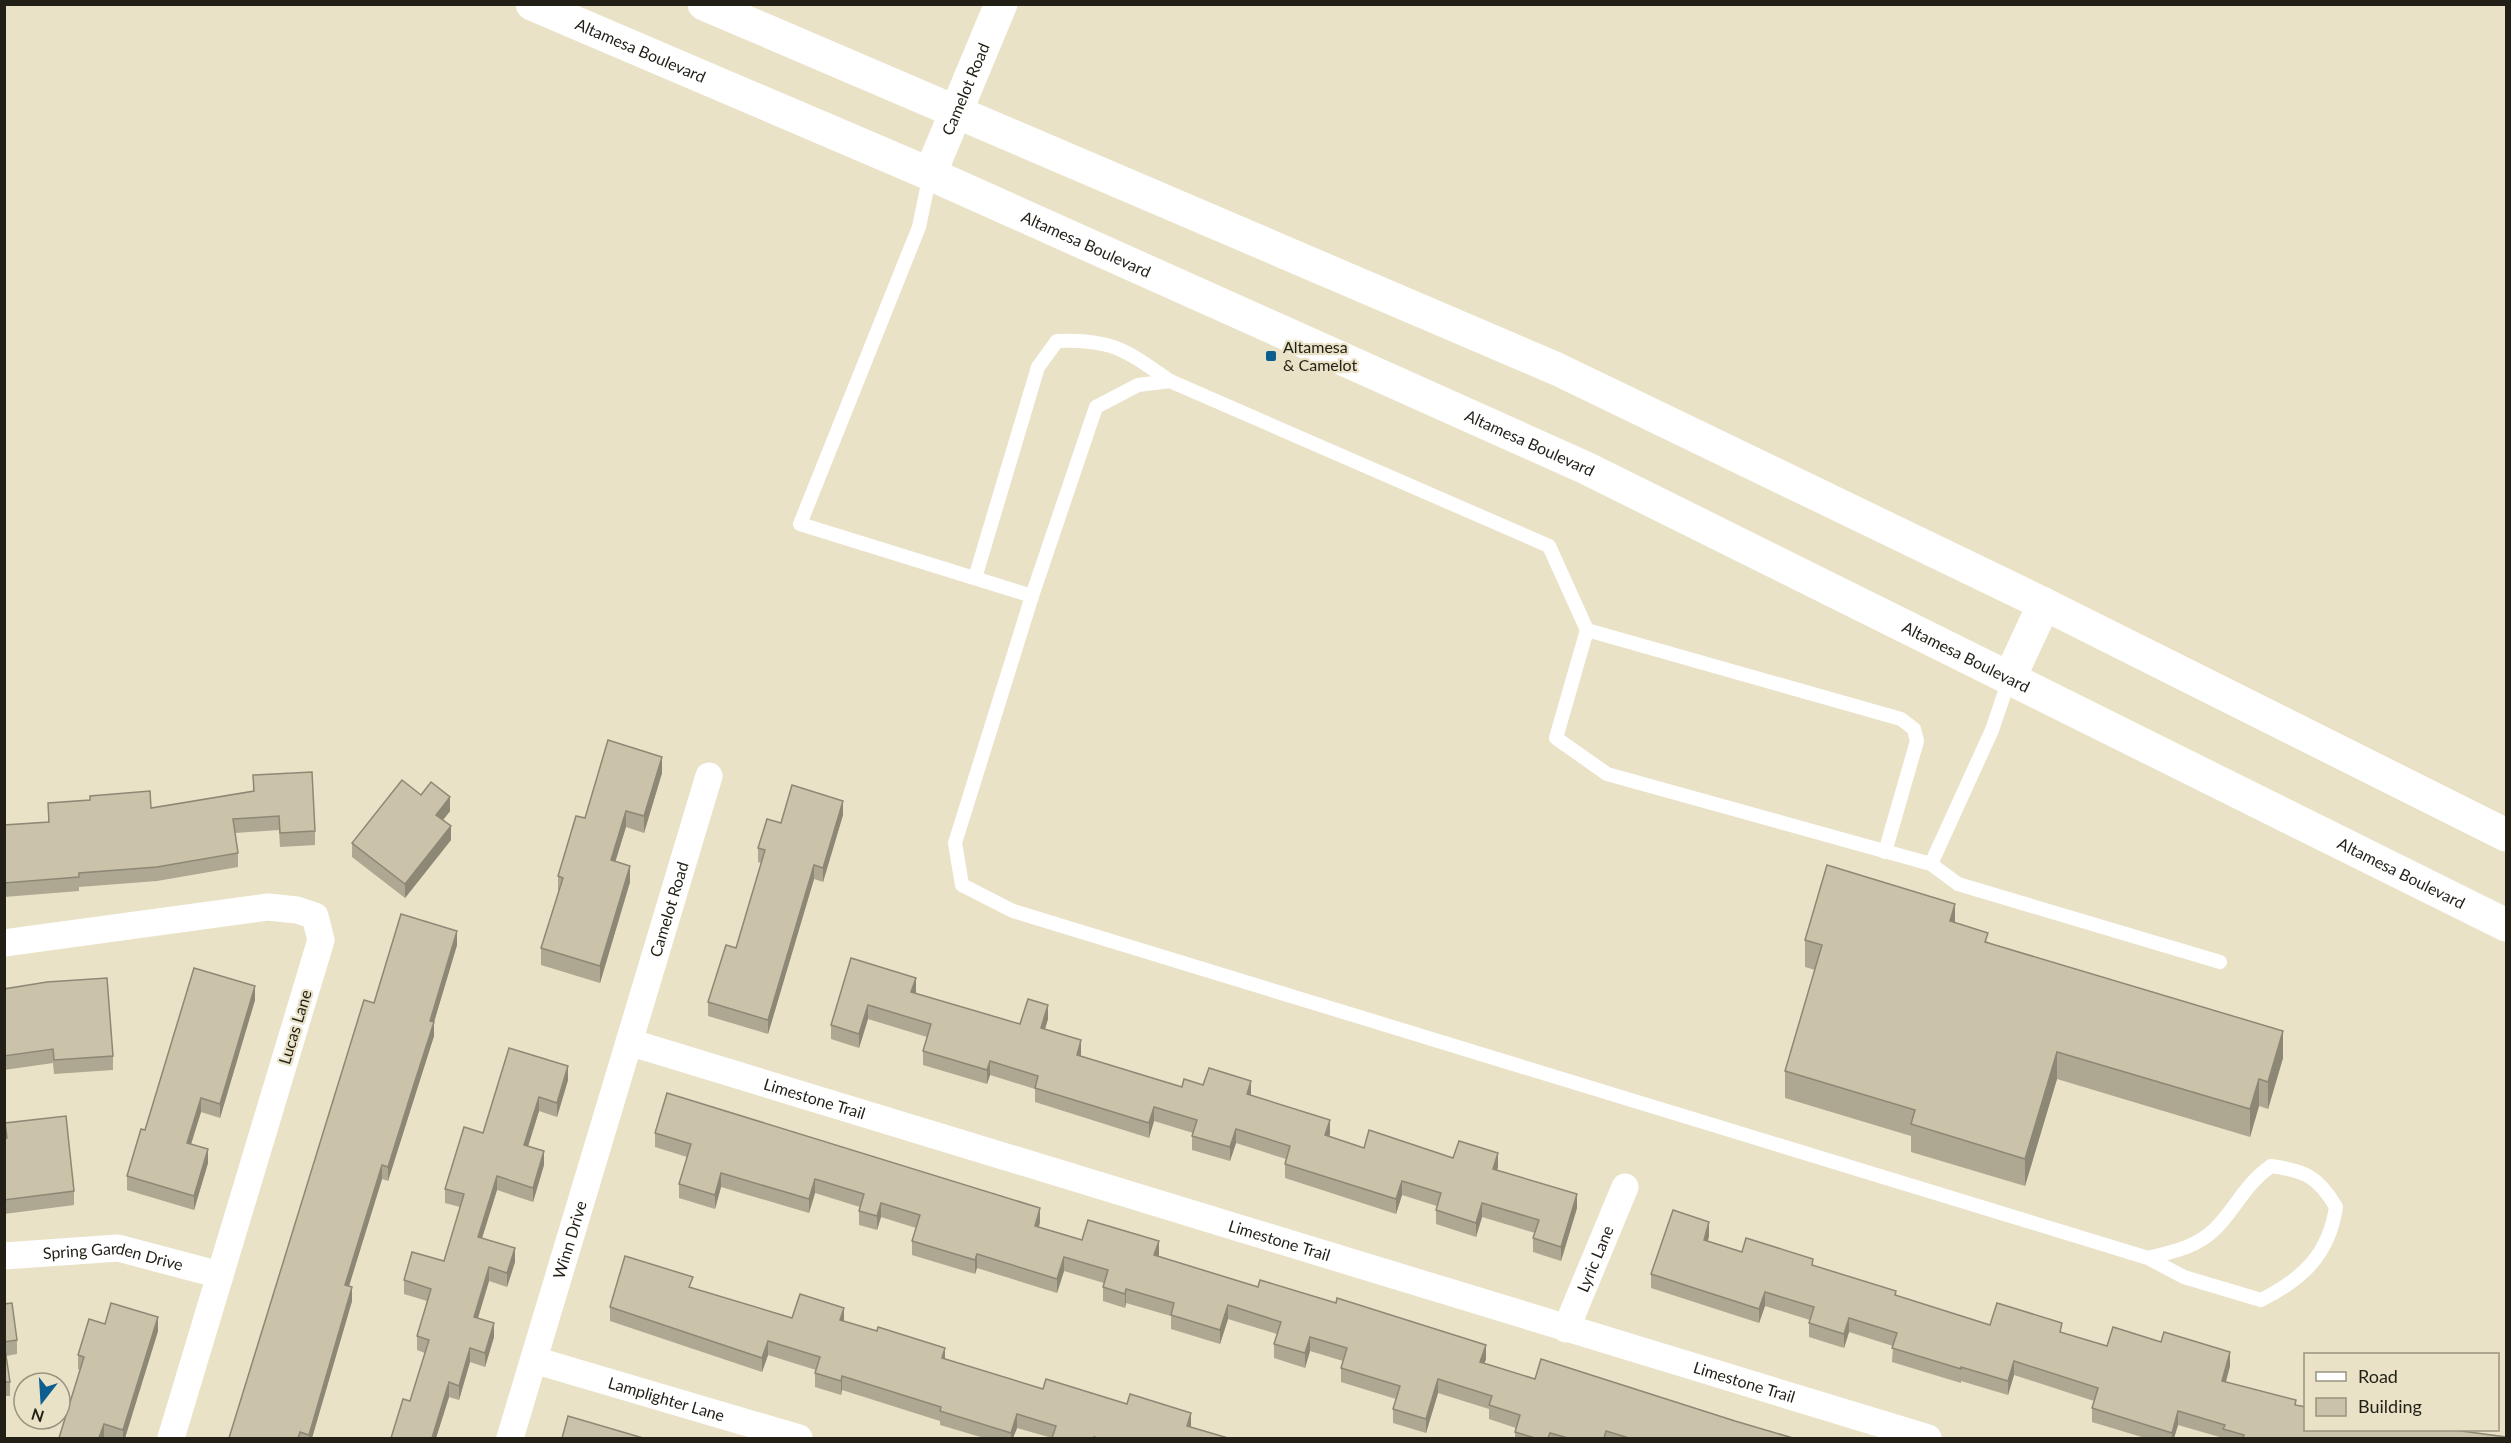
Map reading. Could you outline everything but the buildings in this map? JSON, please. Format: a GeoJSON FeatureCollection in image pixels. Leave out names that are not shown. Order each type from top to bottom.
{"type":"FeatureCollection","features":[{"type":"Feature","properties":{"kind":"main road","name":"Altamesa Boulevard"},"geometry":{"type":"LineString","coordinates":[[532,4],[930,174],[1586,468],[2506,925]]}},
{"type":"Feature","properties":{"kind":"main road"},"geometry":{"type":"LineString","coordinates":[[704,4],[1557,369],[2044,604],[2506,835]]}},
{"type":"Feature","properties":{"kind":"main road","name":"Camelot Road"},"geometry":{"type":"LineString","coordinates":[[930,174],[1001,4]]}},
{"type":"Feature","properties":{"kind":"main road"},"geometry":{"type":"LineString","coordinates":[[2010,677],[2044,604]]}},
{"type":"Feature","properties":{"kind":"street","name":"Camelot Road"},"geometry":{"type":"LineString","coordinates":[[629,1041],[710,776]]}},
{"type":"Feature","properties":{"kind":"street","name":"Lucas Lane"},"geometry":{"type":"LineString","coordinates":[[4,943],[268,908],[297,910],[315,916],[321,940],[171,1438]]}},
{"type":"Feature","properties":{"kind":"street","name":"Limestone Trail"},"geometry":{"type":"LineString","coordinates":[[629,1041],[1928,1438]]}},
{"type":"Feature","properties":{"kind":"street","name":"Winn Drive"},"geometry":{"type":"LineString","coordinates":[[510,1438],[629,1041]]}},
{"type":"Feature","properties":{"kind":"street","name":"Lyric Lane"},"geometry":{"type":"LineString","coordinates":[[1566,1329],[1625,1187]]}},
{"type":"Feature","properties":{"kind":"street","name":"Spring Garden Drive"},"geometry":{"type":"LineString","coordinates":[[4,1256],[118,1248],[220,1275]]}},
{"type":"Feature","properties":{"kind":"street","name":"Lamplighter Lane"},"geometry":{"type":"LineString","coordinates":[[534,1360],[799,1438]]}},
{"type":"Feature","properties":{"kind":"lane"},"geometry":{"type":"LineString","coordinates":[[930,174],[919,227],[800,524],[1032,596]]}},
{"type":"Feature","properties":{"kind":"lane"},"geometry":{"type":"LineString","coordinates":[[975,578],[1038,367],[1057,341],[1089,339],[1129,352],[1170,381],[1549,546],[1587,630],[1556,738],[1607,774],[1931,864],[1958,884],[2220,962]]}},
{"type":"Feature","properties":{"kind":"lane"},"geometry":{"type":"LineString","coordinates":[[1170,381],[1138,385],[1095,407],[1032,596],[955,843],[962,885],[1013,911],[2148,1258],[2184,1277],[2261,1300],[2289,1286],[2311,1265],[2332,1232],[2336,1206],[2316,1179],[2297,1170],[2271,1166],[2259,1174],[2237,1198],[2216,1228],[2197,1242],[2148,1258]]}},
{"type":"Feature","properties":{"kind":"lane"},"geometry":{"type":"LineString","coordinates":[[1587,630],[1901,719],[1914,729],[1917,741],[1885,852]]}},
{"type":"Feature","properties":{"kind":"lane"},"geometry":{"type":"LineString","coordinates":[[1931,864],[1992,730],[2010,677]]}},
{"type":"Feature","properties":{"kind":"place","name":"Altamesa & Camelot"},"geometry":{"type":"Point","coordinates":[1271,356]}}]}
